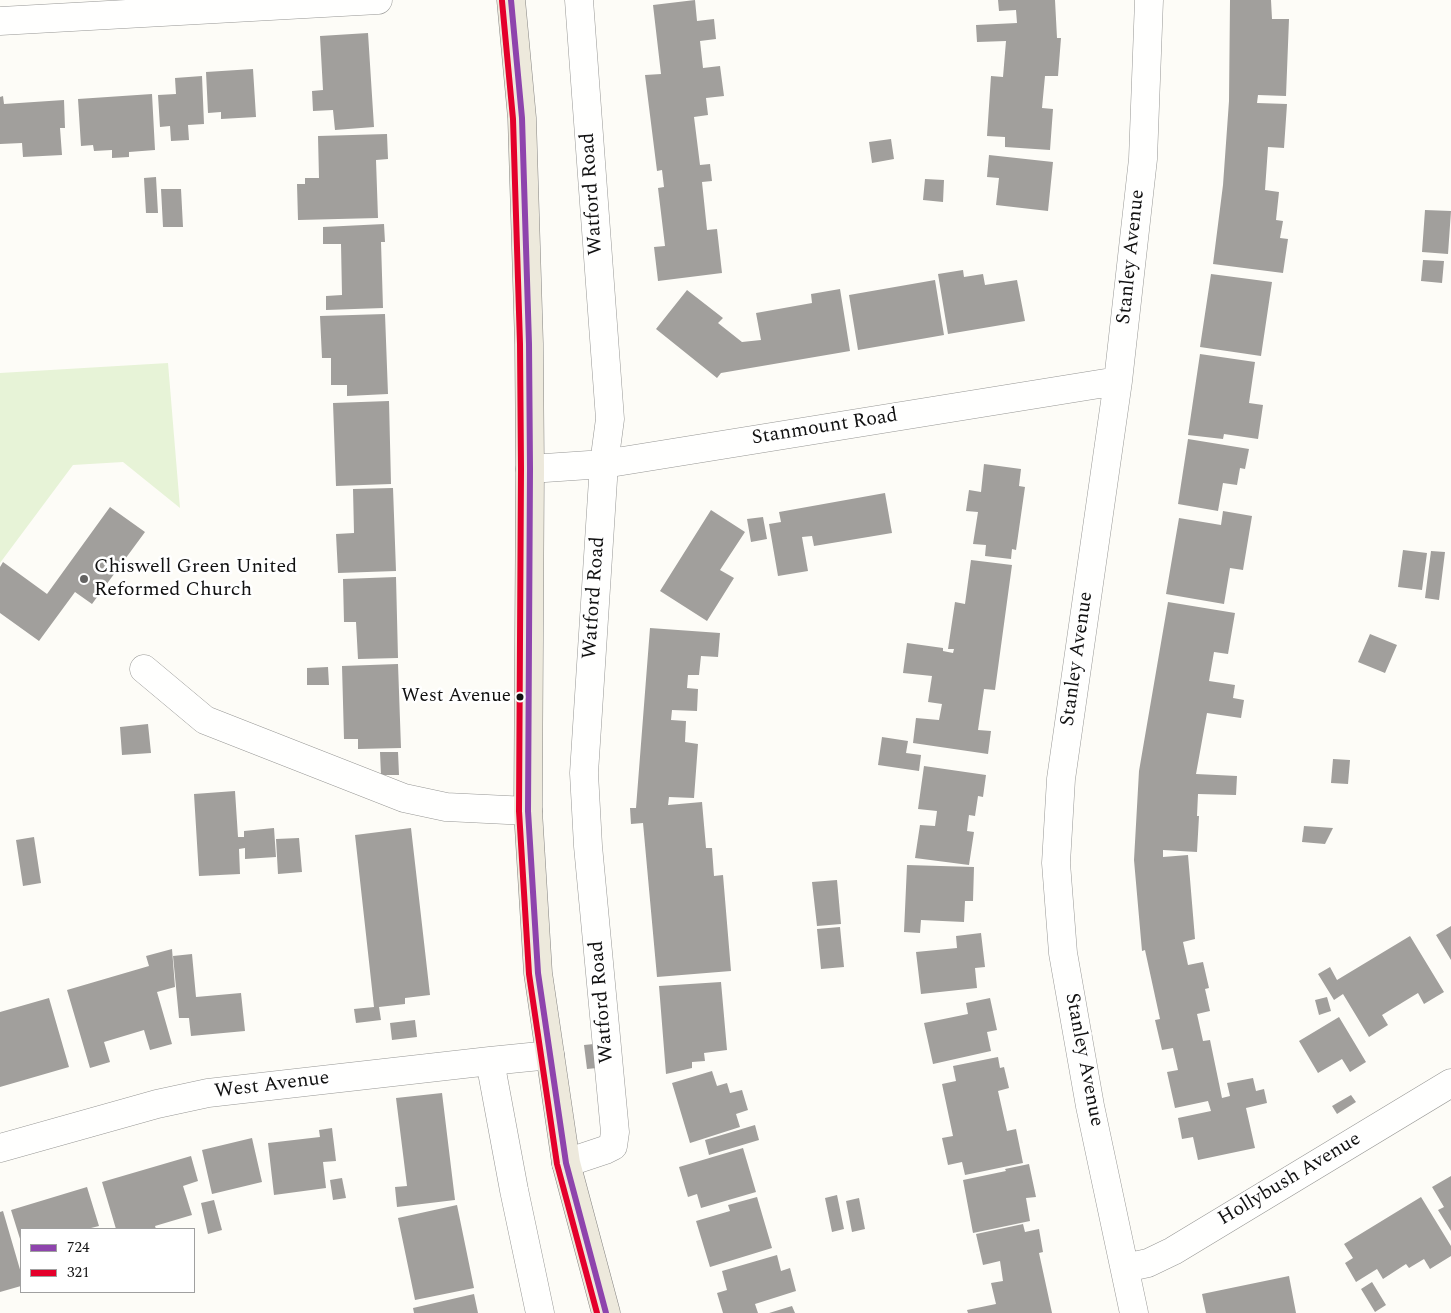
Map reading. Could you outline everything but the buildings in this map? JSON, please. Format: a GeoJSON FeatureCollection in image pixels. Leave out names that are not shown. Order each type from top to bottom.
{"type":"FeatureCollection","features":[{"type":"Feature","properties":{"kind":"main road"},"geometry":{"type":"LineString","coordinates":[[511,0],[522,118],[529,344],[528,811],[538,972],[566,1163],[606,1313]]}},
{"type":"Feature","properties":{"kind":"street"},"geometry":{"type":"LineString","coordinates":[[0,21],[378,0]]}},
{"type":"Feature","properties":{"kind":"street","name":"Watford Road"},"geometry":{"type":"LineString","coordinates":[[566,1163],[613,1146],[615,1132],[588,846],[584,773],[604,464],[610,420],[579,0]]}},
{"type":"Feature","properties":{"kind":"street","name":"Stanley Avenue"},"geometry":{"type":"LineString","coordinates":[[1134,1313],[1090,1106],[1063,953],[1056,863],[1061,779],[1118,381],[1143,159],[1149,0]]}},
{"type":"Feature","properties":{"kind":"street","name":"Stanmount Road"},"geometry":{"type":"LineString","coordinates":[[530,469],[604,464],[1118,381]]}},
{"type":"Feature","properties":{"kind":"street"},"geometry":{"type":"LineString","coordinates":[[144,669],[205,720],[404,798],[446,807],[528,811]]}},
{"type":"Feature","properties":{"kind":"street","name":"West Avenue"},"geometry":{"type":"LineString","coordinates":[[0,1148],[157,1104],[208,1093],[490,1060],[550,1055]]}},
{"type":"Feature","properties":{"kind":"street"},"geometry":{"type":"LineString","coordinates":[[490,1060],[514,1190],[540,1313]]}},
{"type":"Feature","properties":{"kind":"street","name":"Hollybush Avenue"},"geometry":{"type":"LineString","coordinates":[[1125,1268],[1148,1263],[1173,1251],[1451,1083]]}},
{"type":"Feature","properties":{"kind":"green space"},"geometry":{"type":"Polygon","coordinates":[[[168,363],[180,508],[123,462],[73,465],[0,563],[0,373],[168,363]]]}},
{"type":"Feature","properties":{"kind":"transit line","name":"724"},"geometry":{"type":"LineString","coordinates":[[511,0],[522,118],[529,344],[528,811],[538,973],[566,1163],[606,1313]]}},
{"type":"Feature","properties":{"kind":"transit line","name":"321"},"geometry":{"type":"LineString","coordinates":[[502,1],[513,119],[520,344],[519,811],[529,974],[557,1164],[597,1313]]}},
{"type":"Feature","properties":{"kind":"place","name":"Chiswell Green United Reformed Church"},"geometry":{"type":"Point","coordinates":[84,579]}},
{"type":"Feature","properties":{"kind":"place","name":"West Avenue"},"geometry":{"type":"Point","coordinates":[520,697]}}]}
